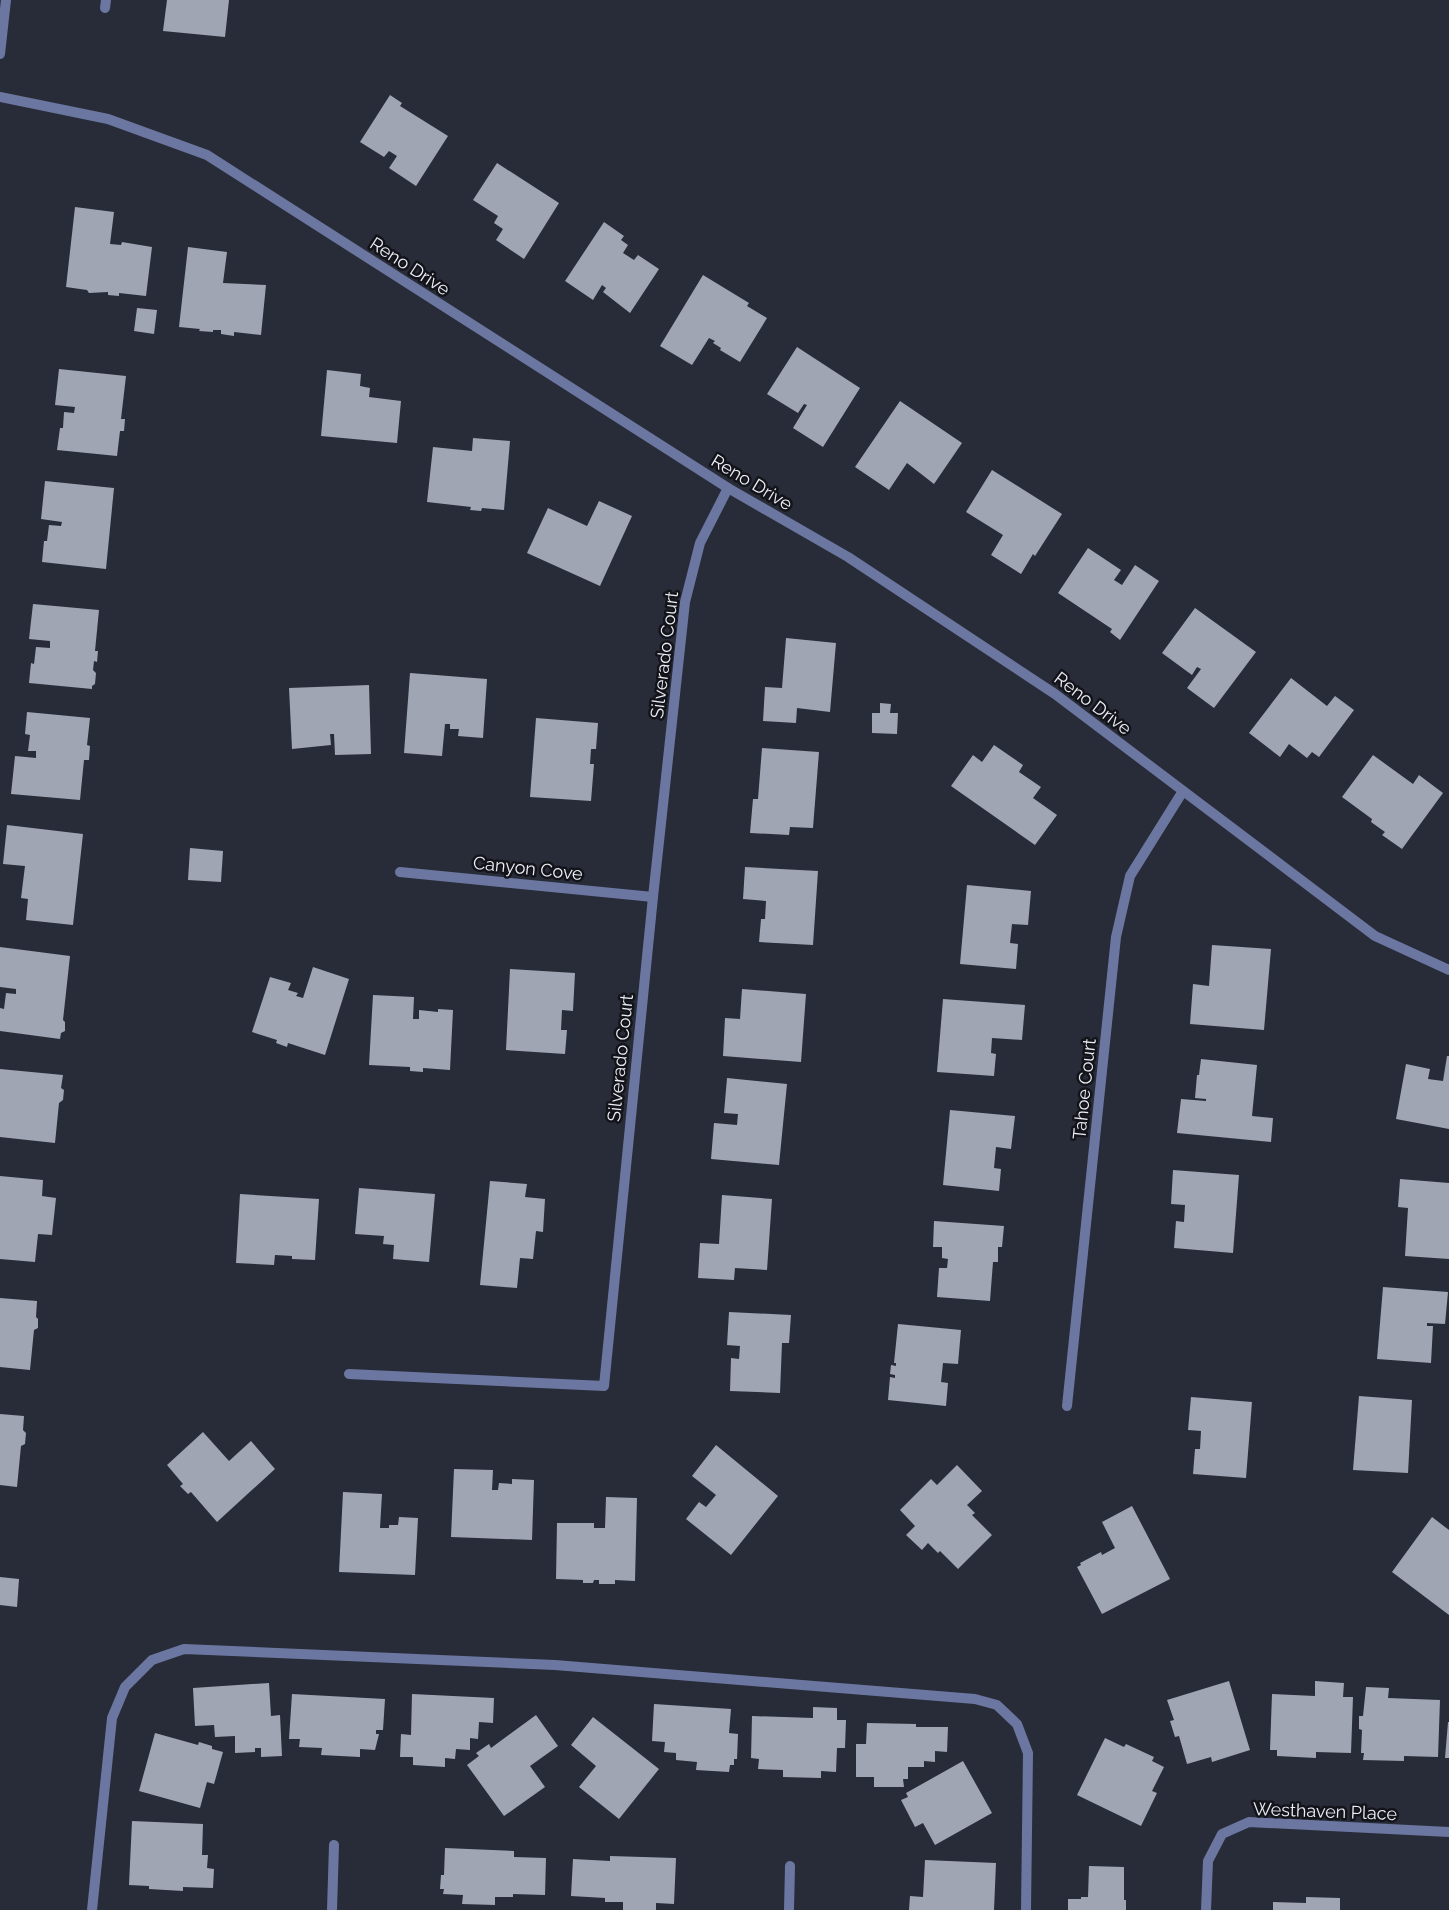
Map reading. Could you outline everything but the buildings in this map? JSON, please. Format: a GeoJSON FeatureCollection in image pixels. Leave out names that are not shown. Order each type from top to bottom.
{"type":"FeatureCollection","features":[{"type":"Feature","properties":{"kind":"street"},"geometry":{"type":"LineString","coordinates":[[0,54],[6,0]]}},
{"type":"Feature","properties":{"kind":"street","name":"Reno Drive"},"geometry":{"type":"LineString","coordinates":[[0,97],[108,119],[207,156],[728,488],[848,557],[1055,694],[1375,936],[1449,970]]}},
{"type":"Feature","properties":{"kind":"street","name":"Silverado Court"},"geometry":{"type":"LineString","coordinates":[[349,1374],[604,1386],[653,897],[685,602],[700,543],[728,488]]}},
{"type":"Feature","properties":{"kind":"street","name":"Tahoe Court"},"geometry":{"type":"LineString","coordinates":[[1067,1406],[1116,937],[1130,876],[1183,791]]}},
{"type":"Feature","properties":{"kind":"street","name":"Canyon Cove"},"geometry":{"type":"LineString","coordinates":[[400,872],[653,897]]}},
{"type":"Feature","properties":{"kind":"street"},"geometry":{"type":"LineString","coordinates":[[92,1910],[112,1718],[125,1687],[152,1660],[184,1649],[555,1665],[975,1699],[997,1705],[1017,1724],[1028,1753],[1026,1910]]}},
{"type":"Feature","properties":{"kind":"street","name":"Westhaven Place"},"geometry":{"type":"LineString","coordinates":[[1206,1910],[1208,1861],[1222,1834],[1249,1822],[1449,1832]]}},
{"type":"Feature","properties":{"kind":"street"},"geometry":{"type":"LineString","coordinates":[[332,1910],[334,1845]]}},
{"type":"Feature","properties":{"kind":"street"},"geometry":{"type":"LineString","coordinates":[[789,1910],[790,1866]]}}]}
